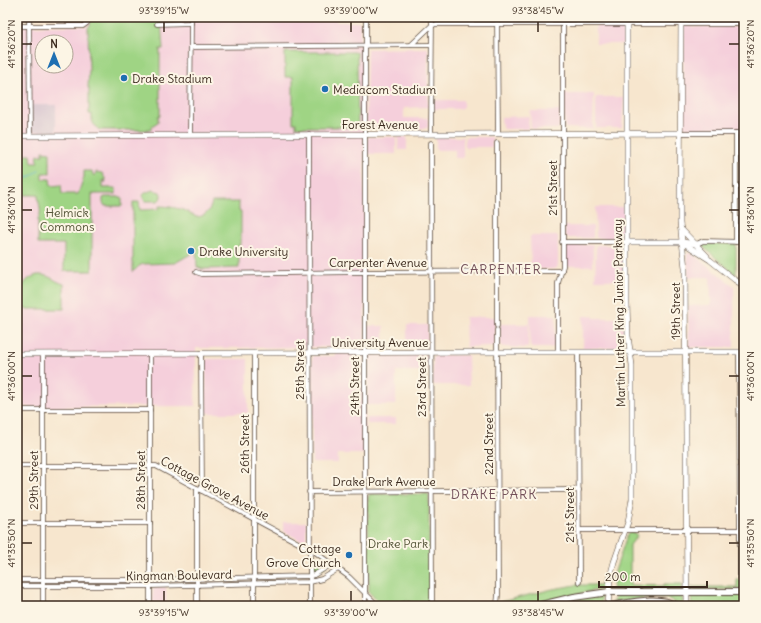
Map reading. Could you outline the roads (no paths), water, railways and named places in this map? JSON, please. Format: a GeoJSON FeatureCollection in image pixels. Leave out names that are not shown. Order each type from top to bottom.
{"type":"FeatureCollection","features":[{"type":"Feature","properties":{"kind":"highway"},"geometry":{"type":"LineString","coordinates":[[537,606],[574,597],[608,592],[744,592]]}},
{"type":"Feature","properties":{"kind":"highway"},"geometry":{"type":"LineString","coordinates":[[609,606],[658,600],[670,602],[676,605]]}},
{"type":"Feature","properties":{"kind":"main road","name":"Martin Luther King Junior Parkway"},"geometry":{"type":"LineString","coordinates":[[609,606],[608,592],[614,562],[631,507],[633,480],[632,365],[628,326],[627,17]]}},
{"type":"Feature","properties":{"kind":"main road","name":"19th Street"},"geometry":{"type":"LineString","coordinates":[[681,17],[680,206],[685,268],[687,606]]}},
{"type":"Feature","properties":{"kind":"main road","name":"Forest Avenue"},"geometry":{"type":"LineString","coordinates":[[17,136],[681,133]]}},
{"type":"Feature","properties":{"kind":"main road"},"geometry":{"type":"LineString","coordinates":[[681,229],[697,244],[710,260]]}},
{"type":"Feature","properties":{"kind":"main road"},"geometry":{"type":"LineString","coordinates":[[627,242],[682,242],[697,244]]}},
{"type":"Feature","properties":{"kind":"main road"},"geometry":{"type":"LineString","coordinates":[[682,242],[710,260],[744,286]]}},
{"type":"Feature","properties":{"kind":"main road","name":"University Avenue"},"geometry":{"type":"LineString","coordinates":[[17,354],[741,352]]}},
{"type":"Feature","properties":{"kind":"street"},"geometry":{"type":"LineString","coordinates":[[29,17],[30,136]]}},
{"type":"Feature","properties":{"kind":"street"},"geometry":{"type":"LineString","coordinates":[[17,26],[83,26],[87,23],[87,17]]}},
{"type":"Feature","properties":{"kind":"street"},"geometry":{"type":"LineString","coordinates":[[190,135],[191,17]]}},
{"type":"Feature","properties":{"kind":"street","name":"24th Street"},"geometry":{"type":"LineString","coordinates":[[365,606],[364,134],[366,17]]}},
{"type":"Feature","properties":{"kind":"street"},"geometry":{"type":"LineString","coordinates":[[431,134],[432,17]]}},
{"type":"Feature","properties":{"kind":"street"},"geometry":{"type":"LineString","coordinates":[[497,17],[498,133]]}},
{"type":"Feature","properties":{"kind":"street"},"geometry":{"type":"LineString","coordinates":[[736,17],[736,24]]}},
{"type":"Feature","properties":{"kind":"street"},"geometry":{"type":"LineString","coordinates":[[157,24],[190,23]]}},
{"type":"Feature","properties":{"kind":"street"},"geometry":{"type":"LineString","coordinates":[[410,46],[431,26],[436,24],[744,24]]}},
{"type":"Feature","properties":{"kind":"street","name":"21st Street"},"geometry":{"type":"LineString","coordinates":[[558,352],[558,283],[562,271],[562,24]]}},
{"type":"Feature","properties":{"kind":"street"},"geometry":{"type":"LineString","coordinates":[[190,47],[431,45]]}},
{"type":"Feature","properties":{"kind":"street","name":"Forest Avenue"},"geometry":{"type":"LineString","coordinates":[[681,133],[744,133]]}},
{"type":"Feature","properties":{"kind":"street"},"geometry":{"type":"LineString","coordinates":[[736,133],[736,242]]}},
{"type":"Feature","properties":{"kind":"street","name":"25th Street"},"geometry":{"type":"LineString","coordinates":[[309,134],[310,606]]}},
{"type":"Feature","properties":{"kind":"street","name":"23rd Street"},"geometry":{"type":"LineString","coordinates":[[431,143],[432,606]]}},
{"type":"Feature","properties":{"kind":"street","name":"22nd Street"},"geometry":{"type":"LineString","coordinates":[[496,606],[498,595],[497,143]]}},
{"type":"Feature","properties":{"kind":"street"},"geometry":{"type":"LineString","coordinates":[[736,188],[744,188]]}},
{"type":"Feature","properties":{"kind":"street"},"geometry":{"type":"LineString","coordinates":[[697,244],[703,241],[744,242]]}},
{"type":"Feature","properties":{"kind":"street"},"geometry":{"type":"LineString","coordinates":[[562,242],[627,242]]}},
{"type":"Feature","properties":{"kind":"street","name":"Carpenter Avenue"},"geometry":{"type":"LineString","coordinates":[[196,272],[202,274],[562,271]]}},
{"type":"Feature","properties":{"kind":"street","name":"21st Street"},"geometry":{"type":"LineString","coordinates":[[578,352],[579,582]]}},
{"type":"Feature","properties":{"kind":"street"},"geometry":{"type":"LineString","coordinates":[[741,352],[742,578]]}},
{"type":"Feature","properties":{"kind":"street"},"geometry":{"type":"LineString","coordinates":[[198,606],[197,579],[201,353]]}},
{"type":"Feature","properties":{"kind":"street","name":"26th Street"},"geometry":{"type":"LineString","coordinates":[[254,353],[254,606]]}},
{"type":"Feature","properties":{"kind":"street","name":"29th Street"},"geometry":{"type":"LineString","coordinates":[[43,354],[43,606]]}},
{"type":"Feature","properties":{"kind":"street","name":"28th Street"},"geometry":{"type":"LineString","coordinates":[[150,354],[150,606]]}},
{"type":"Feature","properties":{"kind":"street"},"geometry":{"type":"LineString","coordinates":[[17,410],[150,410]]}},
{"type":"Feature","properties":{"kind":"street","name":"Cottage Grove Avenue"},"geometry":{"type":"LineString","coordinates":[[17,466],[156,466],[309,549],[332,564],[378,606]]}},
{"type":"Feature","properties":{"kind":"street","name":"Drake Park Avenue"},"geometry":{"type":"LineString","coordinates":[[309,492],[578,490]]}},
{"type":"Feature","properties":{"kind":"street"},"geometry":{"type":"LineString","coordinates":[[17,523],[150,523]]}},
{"type":"Feature","properties":{"kind":"street"},"geometry":{"type":"LineString","coordinates":[[579,530],[742,530]]}},
{"type":"Feature","properties":{"kind":"street","name":"Kingman Boulevard"},"geometry":{"type":"LineString","coordinates":[[17,580],[150,580],[310,576],[332,564]]}},
{"type":"Feature","properties":{"kind":"street","name":"Kingman Boulevard"},"geometry":{"type":"LineString","coordinates":[[17,586],[150,586],[310,582],[317,581],[338,569]]}},
{"type":"Feature","properties":{"kind":"street"},"geometry":{"type":"LineString","coordinates":[[397,606],[408,603],[417,606]]}},
{"type":"Feature","properties":{"kind":"waterway"},"geometry":{"type":"LineString","coordinates":[[17,183],[22,182],[25,178],[30,177],[39,170]]}},
{"type":"Feature","properties":{"kind":"place","name":"Drake Stadium"},"geometry":{"type":"Point","coordinates":[124,78]}},
{"type":"Feature","properties":{"kind":"place","name":"Mediacom Stadium"},"geometry":{"type":"Point","coordinates":[325,89]}},
{"type":"Feature","properties":{"kind":"place","name":"Drake University"},"geometry":{"type":"Point","coordinates":[191,251]}},
{"type":"Feature","properties":{"kind":"place","name":"Cottage Grove Church"},"geometry":{"type":"Point","coordinates":[349,555]}},
{"type":"Feature","properties":{"kind":"district","name":"CARPENTER"},"geometry":{"type":"Point","coordinates":[501,269]}},
{"type":"Feature","properties":{"kind":"district","name":"DRAKE PARK"},"geometry":{"type":"Point","coordinates":[494,494]}},
{"type":"Feature","properties":{"kind":"park label","name":"Helmick Commons"},"geometry":{"type":"Point","coordinates":[67,219]}},
{"type":"Feature","properties":{"kind":"park label","name":"Drake Park"},"geometry":{"type":"Point","coordinates":[398,543]}}]}
